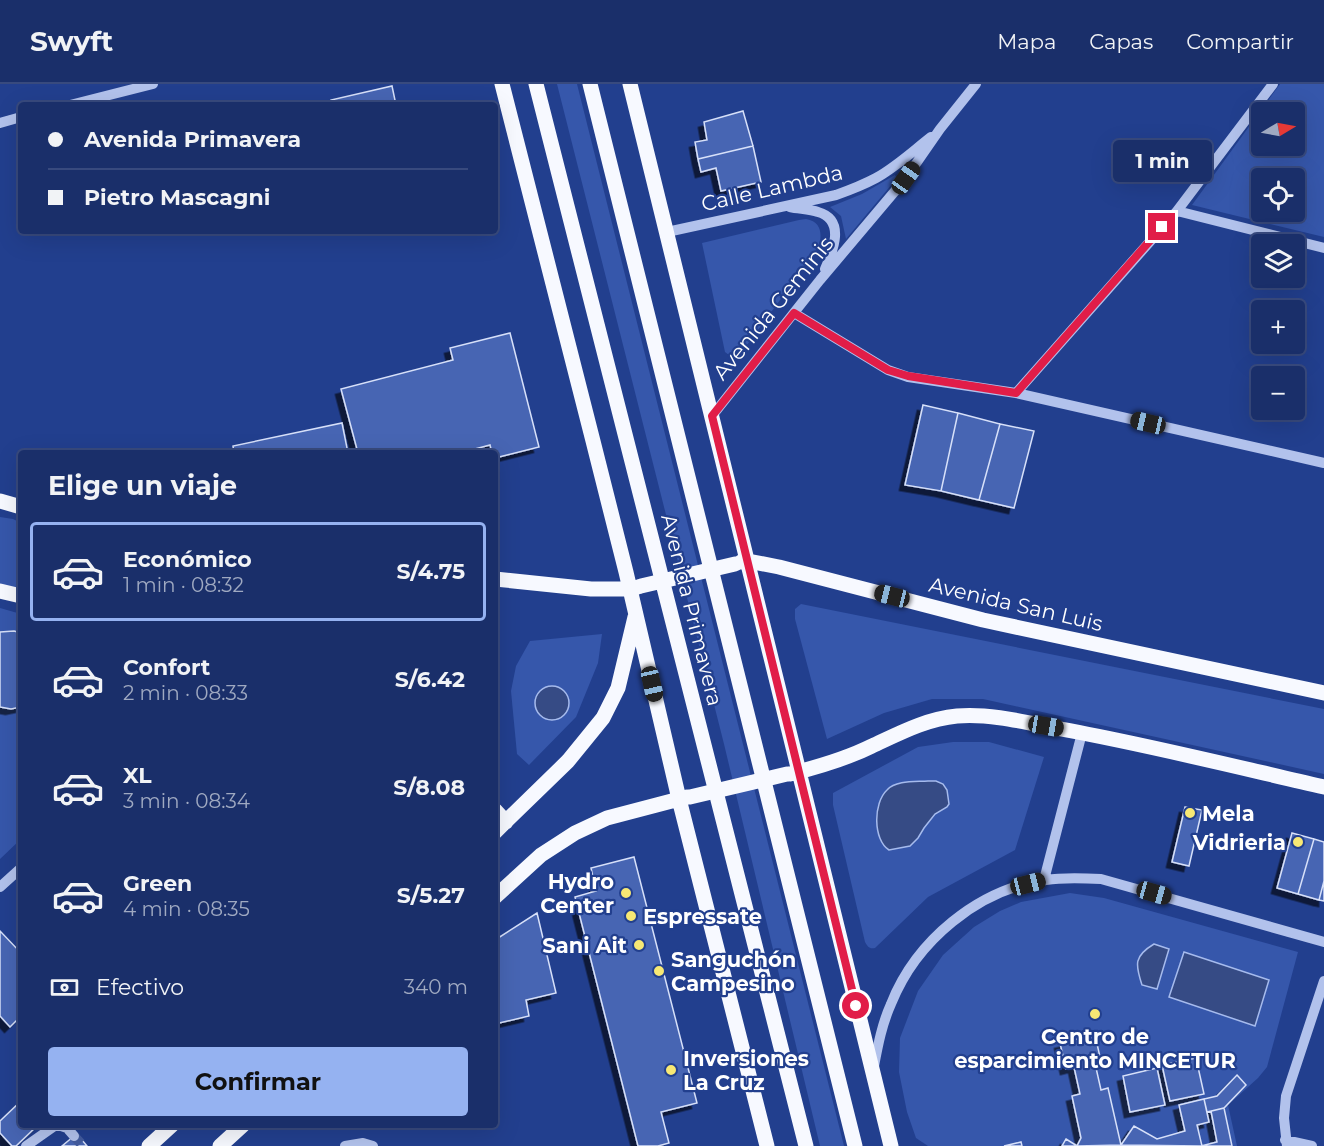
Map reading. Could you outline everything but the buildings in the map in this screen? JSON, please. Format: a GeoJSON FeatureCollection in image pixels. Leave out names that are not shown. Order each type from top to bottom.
{"type":"FeatureCollection","features":[{"type":"Feature","properties":{"kind":"main road"},"geometry":{"type":"LineString","coordinates":[[502,84],[593,441],[635,587],[636,614],[685,798],[767,1146]]}},
{"type":"Feature","properties":{"kind":"main road","name":"Avenida Primavera"},"geometry":{"type":"LineString","coordinates":[[536,84],[806,1146]]}},
{"type":"Feature","properties":{"kind":"main road","name":"Avenida Primavera"},"geometry":{"type":"LineString","coordinates":[[590,84],[855,1146]]}},
{"type":"Feature","properties":{"kind":"main road"},"geometry":{"type":"LineString","coordinates":[[630,84],[712,416],[741,562],[793,773],[891,1146]]}},
{"type":"Feature","properties":{"kind":"main road"},"geometry":{"type":"LineString","coordinates":[[0,501],[18,506]]}},
{"type":"Feature","properties":{"kind":"main road","name":"Avenida San Luis"},"geometry":{"type":"LineString","coordinates":[[498,579],[591,589],[635,587],[741,562],[790,570],[982,620],[1324,693]]}},
{"type":"Feature","properties":{"kind":"main road"},"geometry":{"type":"LineString","coordinates":[[0,591],[18,595]]}},
{"type":"Feature","properties":{"kind":"main road"},"geometry":{"type":"LineString","coordinates":[[501,827],[568,761],[603,718],[618,688],[636,614]]}},
{"type":"Feature","properties":{"kind":"main road"},"geometry":{"type":"LineString","coordinates":[[498,894],[541,855],[575,833],[607,818],[828,764],[929,721],[958,716],[992,718],[1082,733],[1324,787]]}},
{"type":"Feature","properties":{"kind":"main road"},"geometry":{"type":"LineString","coordinates":[[149,1146],[169,1128]]}},
{"type":"Feature","properties":{"kind":"main road"},"geometry":{"type":"LineString","coordinates":[[220,1146],[240,1128]]}},
{"type":"Feature","properties":{"kind":"street"},"geometry":{"type":"LineString","coordinates":[[81,102],[153,84]]}},
{"type":"Feature","properties":{"kind":"street","name":"Avenida Geminis"},"geometry":{"type":"LineString","coordinates":[[712,416],[820,280],[906,178],[940,129],[976,84]]}},
{"type":"Feature","properties":{"kind":"street"},"geometry":{"type":"LineString","coordinates":[[1016,393],[1177,210],[1273,84]]}},
{"type":"Feature","properties":{"kind":"street"},"geometry":{"type":"LineString","coordinates":[[0,123],[18,118]]}},
{"type":"Feature","properties":{"kind":"street","name":"Calle Lambda"},"geometry":{"type":"LineString","coordinates":[[667,232],[836,195],[858,187],[902,160],[940,129]]}},
{"type":"Feature","properties":{"kind":"street"},"geometry":{"type":"LineString","coordinates":[[784,206],[819,212],[827,216],[834,227],[836,235],[834,246],[820,280]]}},
{"type":"Feature","properties":{"kind":"street"},"geometry":{"type":"LineString","coordinates":[[1177,210],[1324,248]]}},
{"type":"Feature","properties":{"kind":"street"},"geometry":{"type":"LineString","coordinates":[[794,313],[888,370],[908,376],[1016,393],[1324,464]]}},
{"type":"Feature","properties":{"kind":"street"},"geometry":{"type":"LineString","coordinates":[[1044,880],[1082,733]]}},
{"type":"Feature","properties":{"kind":"street"},"geometry":{"type":"LineString","coordinates":[[0,887],[18,871]]}},
{"type":"Feature","properties":{"kind":"street"},"geometry":{"type":"LineString","coordinates":[[873,1072],[880,1035],[891,1002],[907,972],[928,945],[953,921],[981,902],[1012,888],[1044,880],[1101,879],[1324,942]]}},
{"type":"Feature","properties":{"kind":"street"},"geometry":{"type":"LineString","coordinates":[[1312,1146],[1286,1143],[1284,1118],[1286,1095],[1324,981]]}},
{"type":"Feature","properties":{"kind":"street"},"geometry":{"type":"LineString","coordinates":[[26,1146],[53,1128]]}},
{"type":"Feature","properties":{"kind":"street"},"geometry":{"type":"LineString","coordinates":[[68,1128],[74,1136]]}},
{"type":"Feature","properties":{"kind":"street"},"geometry":{"type":"LineString","coordinates":[[345,1146],[363,1143],[373,1146]]}},
{"type":"Feature","properties":{"kind":"shaded area"},"geometry":{"type":"Polygon","coordinates":[[[557,84],[577,84],[844,1146],[820,1146],[724,744],[557,84]]]}},
{"type":"Feature","properties":{"kind":"shaded area"},"geometry":{"type":"Polygon","coordinates":[[[1280,84],[1324,84],[1324,237],[1262,222],[1305,222],[1305,168],[1251,168],[1251,219],[1192,205],[1251,124],[1251,156],[1305,156],[1305,102],[1267,102],[1280,84]]]}},
{"type":"Feature","properties":{"kind":"shaded area"},"geometry":{"type":"Polygon","coordinates":[[[895,175],[897,178],[846,239],[841,216],[830,207],[862,194],[895,175]]]}},
{"type":"Feature","properties":{"kind":"shaded area"},"geometry":{"type":"Polygon","coordinates":[[[806,219],[815,223],[820,229],[819,247],[744,349],[729,355],[725,352],[702,243],[806,219]]]}},
{"type":"Feature","properties":{"kind":"shaded area"},"geometry":{"type":"Polygon","coordinates":[[[0,517],[18,522],[18,590],[0,585],[0,517]]]}},
{"type":"Feature","properties":{"kind":"shaded area"},"geometry":{"type":"Polygon","coordinates":[[[801,604],[1324,709],[1324,774],[983,699],[932,699],[884,713],[827,739],[795,619],[795,609],[801,604]]]}},
{"type":"Feature","properties":{"kind":"shaded area"},"geometry":{"type":"Polygon","coordinates":[[[0,608],[18,613],[18,842],[0,859],[0,608]]]}},
{"type":"Feature","properties":{"kind":"shaded area"},"geometry":{"type":"Polygon","coordinates":[[[602,634],[598,663],[576,717],[529,765],[517,754],[511,691],[516,666],[530,641],[602,634]]]}},
{"type":"Feature","properties":{"kind":"shaded area"},"geometry":{"type":"Polygon","coordinates":[[[552,686],[564,691],[569,703],[564,715],[552,720],[540,715],[535,703],[540,691],[552,686]]]}},
{"type":"Feature","properties":{"kind":"shaded area"},"geometry":{"type":"Polygon","coordinates":[[[953,742],[989,742],[1044,757],[1015,850],[928,897],[875,948],[870,948],[865,942],[833,805],[833,793],[918,747],[953,742]]]}},
{"type":"Feature","properties":{"kind":"shaded area"},"geometry":{"type":"Polygon","coordinates":[[[936,781],[943,784],[947,790],[949,804],[947,807],[935,814],[910,846],[889,850],[880,838],[878,830],[877,812],[882,796],[891,787],[906,782],[936,781]]]}},
{"type":"Feature","properties":{"kind":"shaded area","name":"Centro de esparcimiento MINCETUR"},"geometry":{"type":"Polygon","coordinates":[[[1070,893],[1104,898],[1298,952],[1267,1067],[1228,1105],[1237,1146],[928,1146],[916,1138],[907,1112],[899,1072],[900,1038],[918,991],[943,955],[974,927],[1000,911],[1021,902],[1070,893]]]}},
{"type":"Feature","properties":{"kind":"shaded area"},"geometry":{"type":"Polygon","coordinates":[[[1154,944],[1169,949],[1157,989],[1142,985],[1137,966],[1143,953],[1154,944]]]}},
{"type":"Feature","properties":{"kind":"shaded area"},"geometry":{"type":"Polygon","coordinates":[[[1184,952],[1269,980],[1255,1026],[1169,997],[1184,952]]]}},
{"type":"Feature","properties":{"kind":"tunnel"},"geometry":{"type":"LineString","coordinates":[[74,1136],[83,1146]]}},
{"type":"Feature","properties":{"kind":"place","name":"Mela"},"geometry":{"type":"Point","coordinates":[1190,813]}},
{"type":"Feature","properties":{"kind":"place","name":"Vidrieria"},"geometry":{"type":"Point","coordinates":[1298,842]}},
{"type":"Feature","properties":{"kind":"place","name":"Hydro Center"},"geometry":{"type":"Point","coordinates":[626,893]}},
{"type":"Feature","properties":{"kind":"place","name":"Espressate"},"geometry":{"type":"Point","coordinates":[631,916]}},
{"type":"Feature","properties":{"kind":"place","name":"Sani Ait"},"geometry":{"type":"Point","coordinates":[639,945]}},
{"type":"Feature","properties":{"kind":"place","name":"Sanguchón Campesino"},"geometry":{"type":"Point","coordinates":[659,971]}},
{"type":"Feature","properties":{"kind":"place","name":"Centro de esparcimiento MINCETUR"},"geometry":{"type":"Point","coordinates":[1095,1014]}},
{"type":"Feature","properties":{"kind":"place","name":"Inversiones La Cruz"},"geometry":{"type":"Point","coordinates":[671,1070]}},
{"type":"Feature","properties":{"kind":"route"},"geometry":{"type":"LineString","coordinates":[[856,1006],[712,416],[794,313],[888,370],[908,376],[1016,393],[1162,227]]}}]}
